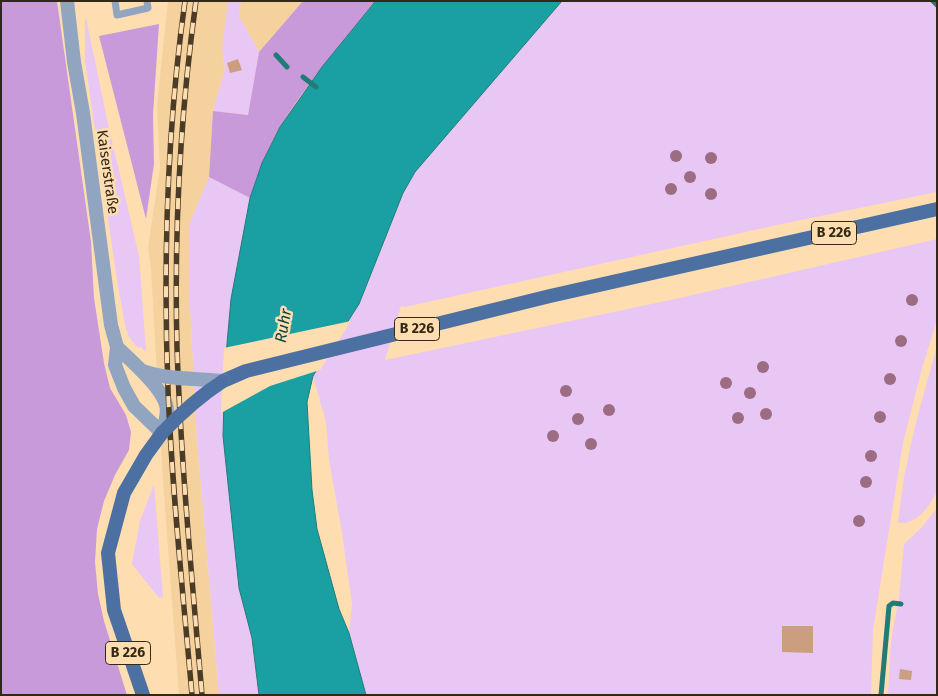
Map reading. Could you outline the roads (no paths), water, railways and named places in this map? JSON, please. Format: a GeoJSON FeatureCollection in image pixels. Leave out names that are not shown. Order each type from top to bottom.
{"type":"FeatureCollection","features":[{"type":"Feature","properties":{"kind":"main road","name":"B 226"},"geometry":{"type":"LineString","coordinates":[[143,695],[114,610],[108,553],[124,493],[146,455],[162,433],[187,408],[223,381],[246,371],[550,296],[937,209]]}},
{"type":"Feature","properties":{"kind":"street","name":"Kaiserstraße"},"geometry":{"type":"LineString","coordinates":[[68,1],[74,62],[83,113],[111,325],[116,347],[115,365],[134,406],[162,433]]}},
{"type":"Feature","properties":{"kind":"street"},"geometry":{"type":"LineString","coordinates":[[116,347],[143,371],[164,399],[167,410],[162,433]]}},
{"type":"Feature","properties":{"kind":"street"},"geometry":{"type":"LineString","coordinates":[[143,371],[157,376],[223,381]]}},
{"type":"Feature","properties":{"kind":"lane"},"geometry":{"type":"LineString","coordinates":[[115,1],[118,16],[148,8],[146,1]]}},
{"type":"Feature","properties":{"kind":"water","name":"Ruhr"},"geometry":{"type":"Polygon","coordinates":[[[376,1],[562,1],[415,172],[403,193],[359,304],[313,376],[307,402],[312,490],[317,529],[339,609],[349,633],[366,695],[259,695],[252,638],[239,588],[223,436],[225,366],[231,299],[250,198],[262,163],[280,127],[322,67],[376,1]]]}},
{"type":"Feature","properties":{"kind":"waterway"},"geometry":{"type":"LineString","coordinates":[[933,1],[937,5]]}},
{"type":"Feature","properties":{"kind":"waterway"},"geometry":{"type":"LineString","coordinates":[[276,55],[287,67]]}},
{"type":"Feature","properties":{"kind":"waterway"},"geometry":{"type":"LineString","coordinates":[[303,77],[316,87]]}},
{"type":"Feature","properties":{"kind":"waterway"},"geometry":{"type":"LineString","coordinates":[[881,695],[889,606],[893,603],[901,604]]}},
{"type":"Feature","properties":{"kind":"railway"},"geometry":{"type":"LineString","coordinates":[[185,1],[170,146],[166,292],[172,466],[192,695]]}},
{"type":"Feature","properties":{"kind":"railway"},"geometry":{"type":"LineString","coordinates":[[196,1],[190,44],[179,175],[176,305],[184,478],[202,695]]}}]}
